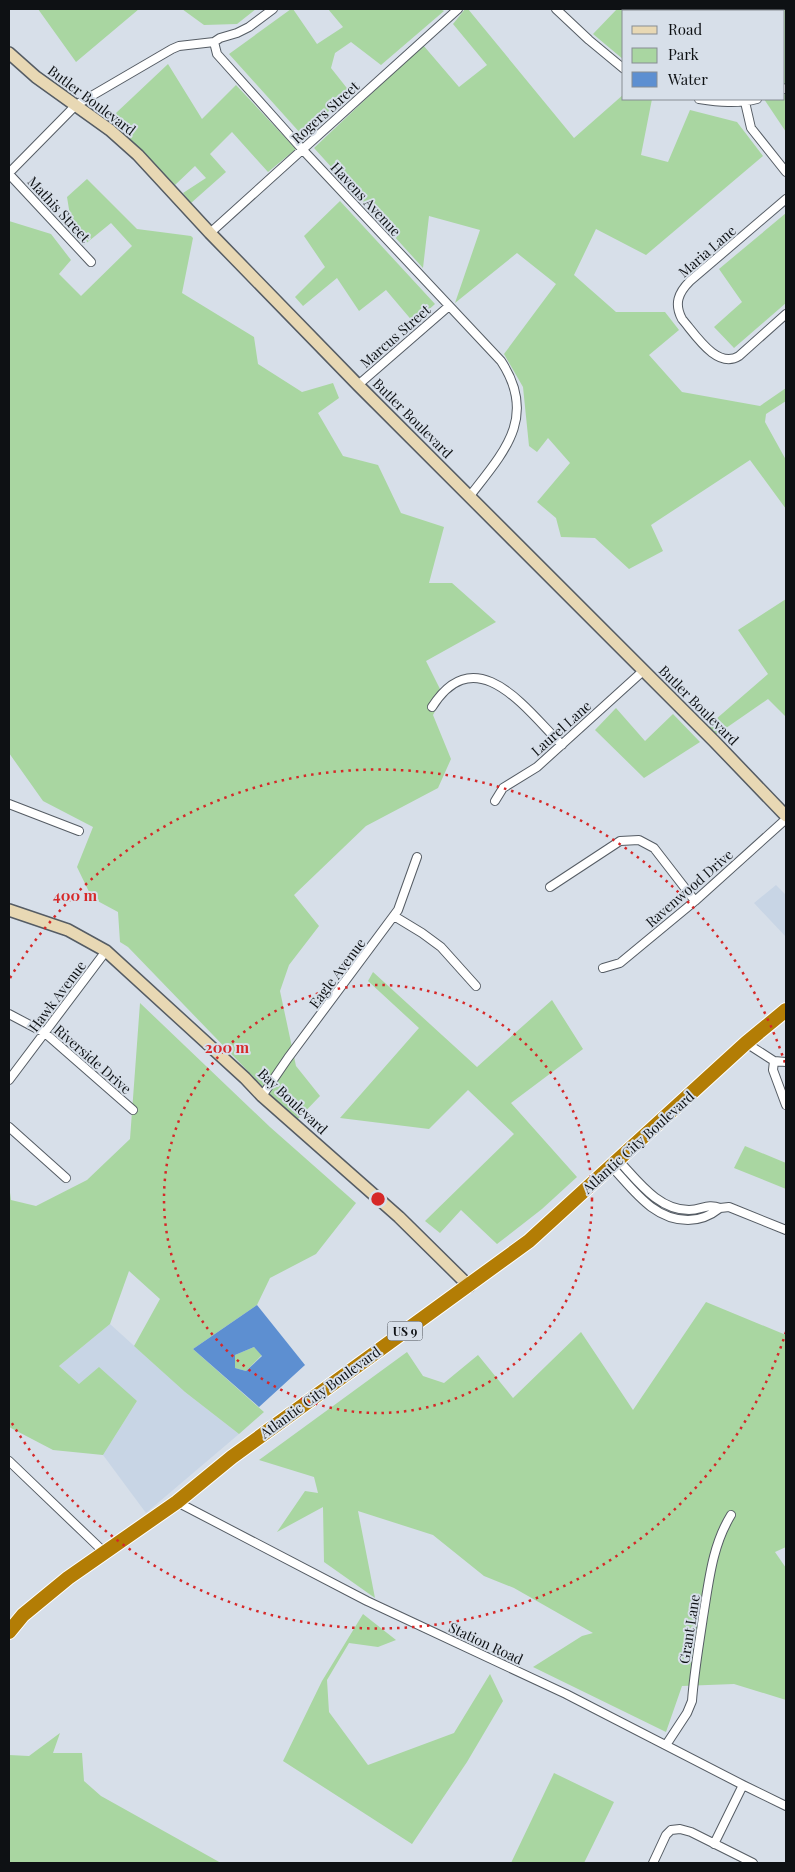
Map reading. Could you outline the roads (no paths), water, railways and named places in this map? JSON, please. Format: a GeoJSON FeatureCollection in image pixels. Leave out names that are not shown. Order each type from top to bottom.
{"type":"FeatureCollection","features":[{"type":"Feature","properties":{"kind":"highway","name":"Atlantic City Boulevard"},"geometry":{"type":"LineString","coordinates":[[9,1632],[23,1615],[44,1597],[104,1552],[177,1502],[232,1457],[529,1241],[746,1043],[786,1010]]}},
{"type":"Feature","properties":{"kind":"street"},"geometry":{"type":"LineString","coordinates":[[9,174],[76,105],[179,46],[214,42],[220,38],[237,33],[249,27],[273,9]]}},
{"type":"Feature","properties":{"kind":"street","name":"Rogers Street"},"geometry":{"type":"LineString","coordinates":[[210,233],[458,9]]}},
{"type":"Feature","properties":{"kind":"street"},"geometry":{"type":"LineString","coordinates":[[556,9],[622,67]]}},
{"type":"Feature","properties":{"kind":"street","name":"Havens Avenue"},"geometry":{"type":"LineString","coordinates":[[214,42],[216,54],[302,149],[501,361],[506,369],[514,386],[517,420],[510,439],[497,460],[469,497]]}},
{"type":"Feature","properties":{"kind":"street","name":"Butler Boulevard"},"geometry":{"type":"LineString","coordinates":[[9,52],[36,77],[110,130],[138,155],[210,233],[358,385],[714,741],[786,818]]}},
{"type":"Feature","properties":{"kind":"street"},"geometry":{"type":"LineString","coordinates":[[706,100],[727,103],[753,100]]}},
{"type":"Feature","properties":{"kind":"street"},"geometry":{"type":"LineString","coordinates":[[745,102],[752,128],[786,172]]}},
{"type":"Feature","properties":{"kind":"street","name":"Mathis Street"},"geometry":{"type":"LineString","coordinates":[[9,174],[92,262]]}},
{"type":"Feature","properties":{"kind":"street","name":"Maria Lane"},"geometry":{"type":"LineString","coordinates":[[786,199],[690,281],[682,289],[677,304],[682,319],[713,355],[728,360],[739,356],[786,314]]}},
{"type":"Feature","properties":{"kind":"street","name":"Marcus Street"},"geometry":{"type":"LineString","coordinates":[[358,385],[449,306]]}},
{"type":"Feature","properties":{"kind":"street","name":"Laurel Lane"},"geometry":{"type":"LineString","coordinates":[[494,801],[503,788],[538,767],[643,670]]}},
{"type":"Feature","properties":{"kind":"street"},"geometry":{"type":"LineString","coordinates":[[432,707],[442,694],[457,682],[476,677],[486,679],[512,695],[562,745]]}},
{"type":"Feature","properties":{"kind":"street"},"geometry":{"type":"LineString","coordinates":[[9,804],[79,831]]}},
{"type":"Feature","properties":{"kind":"street","name":"Ravenwood Drive"},"geometry":{"type":"LineString","coordinates":[[603,968],[620,963],[695,901],[786,818]]}},
{"type":"Feature","properties":{"kind":"street"},"geometry":{"type":"LineString","coordinates":[[550,887],[620,841],[639,840],[654,848],[695,901]]}},
{"type":"Feature","properties":{"kind":"street","name":"Eagle Avenue"},"geometry":{"type":"LineString","coordinates":[[262,1096],[288,1058],[394,916],[403,900],[417,857]]}},
{"type":"Feature","properties":{"kind":"street","name":"Bay Boulevard"},"geometry":{"type":"LineString","coordinates":[[9,910],[68,930],[106,951],[245,1078],[262,1096],[400,1216],[469,1286]]}},
{"type":"Feature","properties":{"kind":"street"},"geometry":{"type":"LineString","coordinates":[[394,916],[422,933],[440,948],[476,986]]}},
{"type":"Feature","properties":{"kind":"street","name":"Hawk Avenue"},"geometry":{"type":"LineString","coordinates":[[9,1080],[106,951]]}},
{"type":"Feature","properties":{"kind":"street","name":"Riverside Drive"},"geometry":{"type":"LineString","coordinates":[[9,1014],[45,1033],[133,1110]]}},
{"type":"Feature","properties":{"kind":"street"},"geometry":{"type":"LineString","coordinates":[[746,1043],[774,1061],[786,1062]]}},
{"type":"Feature","properties":{"kind":"street"},"geometry":{"type":"LineString","coordinates":[[774,1061],[773,1070],[786,1105]]}},
{"type":"Feature","properties":{"kind":"street"},"geometry":{"type":"LineString","coordinates":[[9,1127],[66,1178]]}},
{"type":"Feature","properties":{"kind":"street"},"geometry":{"type":"LineString","coordinates":[[614,1163],[661,1203],[671,1208],[691,1210],[712,1205],[720,1208],[729,1207],[786,1230]]}},
{"type":"Feature","properties":{"kind":"street"},"geometry":{"type":"LineString","coordinates":[[9,1461],[104,1552]]}},
{"type":"Feature","properties":{"kind":"street","name":"Station Road"},"geometry":{"type":"LineString","coordinates":[[177,1502],[367,1601],[566,1694],[786,1806]]}},
{"type":"Feature","properties":{"kind":"street","name":"Grant Lane"},"geometry":{"type":"LineString","coordinates":[[666,1745],[687,1713],[692,1700],[716,1544],[731,1515]]}},
{"type":"Feature","properties":{"kind":"street"},"geometry":{"type":"LineString","coordinates":[[714,1844],[742,1785]]}},
{"type":"Feature","properties":{"kind":"street"},"geometry":{"type":"LineString","coordinates":[[653,1863],[666,1835],[671,1830],[680,1829],[691,1832],[753,1863]]}},
{"type":"Feature","properties":{"kind":"water"},"geometry":{"type":"Polygon","coordinates":[[[257,1305],[305,1365],[259,1407],[193,1349],[257,1305]],[[254,1347],[235,1355],[235,1368],[246,1371],[262,1356],[254,1347]]]}}]}
